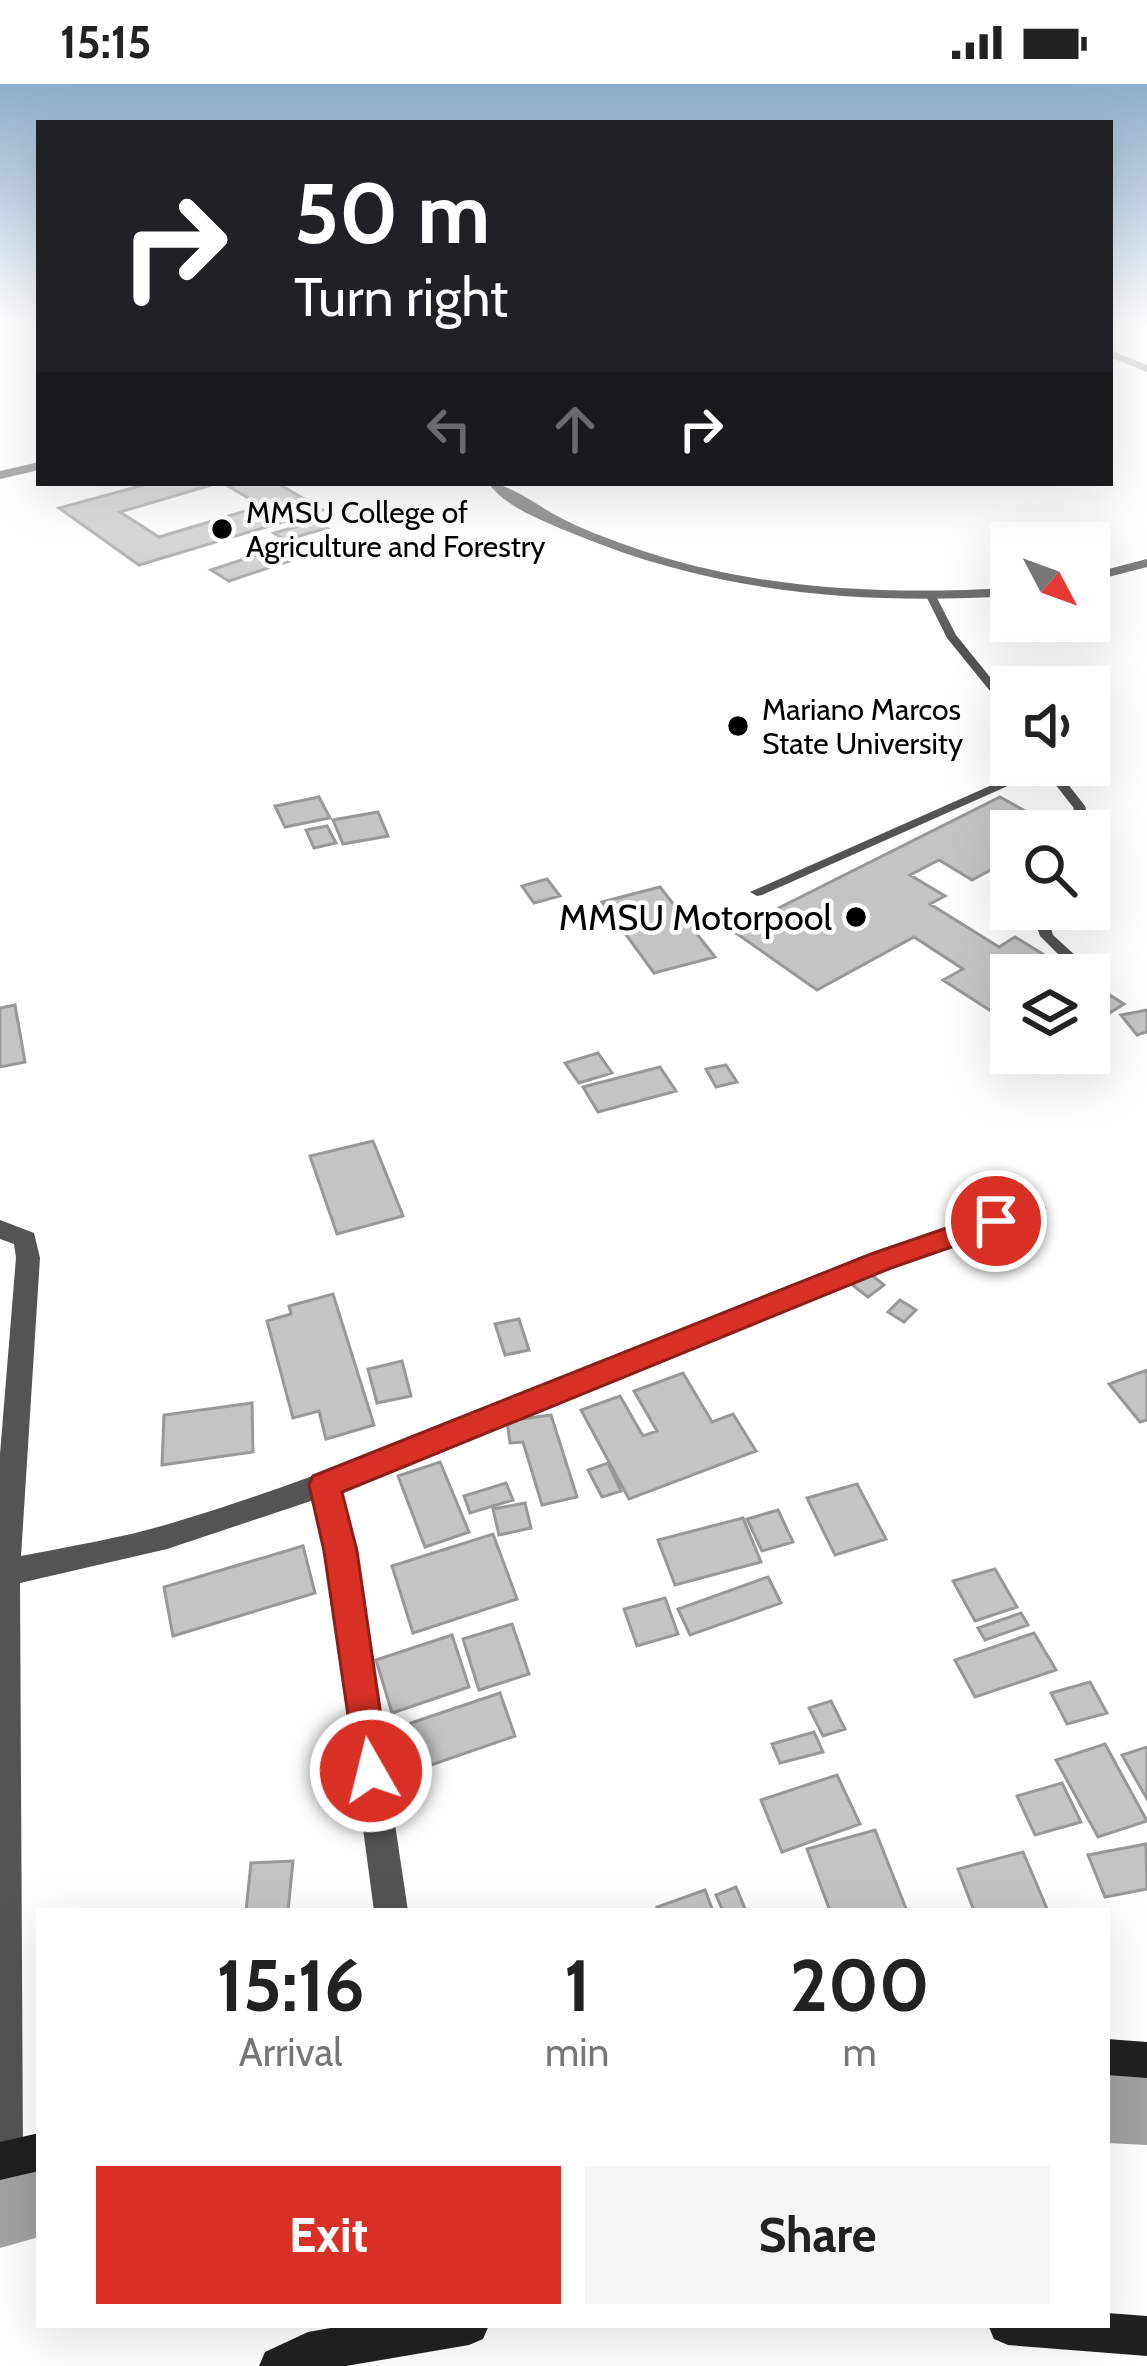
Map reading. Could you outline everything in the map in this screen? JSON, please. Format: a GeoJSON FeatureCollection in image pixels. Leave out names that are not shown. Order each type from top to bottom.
{"type":"FeatureCollection","features":[{"type":"Feature","properties":{"kind":"street"},"geometry":{"type":"LineString","coordinates":[[0,476],[36,467]]}},
{"type":"Feature","properties":{"kind":"street"},"geometry":{"type":"LineString","coordinates":[[496,486],[565,529],[727,580],[814,592],[932,598],[990,594]]}},
{"type":"Feature","properties":{"kind":"street"},"geometry":{"type":"LineString","coordinates":[[1110,574],[1144,567]]}},
{"type":"Feature","properties":{"kind":"street"},"geometry":{"type":"LineString","coordinates":[[3,1574],[167,1537],[325,1485],[881,1261],[1034,1208]]}},
{"type":"Feature","properties":{"kind":"street"},"geometry":{"type":"LineString","coordinates":[[0,1229],[25,1239],[28,1258],[3,1574],[14,2158]]}},
{"type":"Feature","properties":{"kind":"street"},"geometry":{"type":"LineString","coordinates":[[325,1485],[340,1551],[391,1908]]}},
{"type":"Feature","properties":{"kind":"street"},"geometry":{"type":"LineString","coordinates":[[1110,2057],[1147,2060]]}},
{"type":"Feature","properties":{"kind":"street"},"geometry":{"type":"LineString","coordinates":[[279,2366],[308,2352],[451,2328]]}},
{"type":"Feature","properties":{"kind":"street"},"geometry":{"type":"LineString","coordinates":[[1046,2328],[1147,2336]]}},
{"type":"Feature","properties":{"kind":"lane"},"geometry":{"type":"LineString","coordinates":[[932,598],[951,636],[990,684]]}},
{"type":"Feature","properties":{"kind":"lane"},"geometry":{"type":"LineString","coordinates":[[757,892],[999,786]]}},
{"type":"Feature","properties":{"kind":"lane"},"geometry":{"type":"LineString","coordinates":[[1045,930],[1066,954]]}},
{"type":"Feature","properties":{"kind":"building","name":"MMSU College of Agriculture and Forestry"},"geometry":{"type":"Polygon","coordinates":[[[140,486],[208,486],[120,512],[159,537],[262,506],[228,486],[282,486],[323,510],[139,565],[59,508],[140,486]]]}},
{"type":"Feature","properties":{"kind":"building"},"geometry":{"type":"Polygon","coordinates":[[[316,521],[327,528],[285,540],[274,533],[316,521]]]}},
{"type":"Feature","properties":{"kind":"building"},"geometry":{"type":"Polygon","coordinates":[[[271,550],[289,561],[229,581],[211,570],[271,550]]]}},
{"type":"Feature","properties":{"kind":"building"},"geometry":{"type":"Polygon","coordinates":[[[319,797],[330,818],[285,827],[275,806],[319,797]]]}},
{"type":"Feature","properties":{"kind":"building","name":"MMSU Motorpool"},"geometry":{"type":"Polygon","coordinates":[[[1000,797],[1023,810],[990,810],[990,870],[972,880],[939,860],[910,875],[945,896],[930,904],[999,947],[1015,937],[1043,954],[990,954],[990,1010],[943,980],[963,969],[914,937],[817,990],[733,931],[1000,797]]]}},
{"type":"Feature","properties":{"kind":"building"},"geometry":{"type":"Polygon","coordinates":[[[378,812],[388,836],[343,844],[333,820],[378,812]]]}},
{"type":"Feature","properties":{"kind":"building"},"geometry":{"type":"Polygon","coordinates":[[[327,826],[336,843],[314,848],[306,830],[327,826]]]}},
{"type":"Feature","properties":{"kind":"building"},"geometry":{"type":"Polygon","coordinates":[[[547,879],[560,896],[534,903],[522,886],[547,879]]]}},
{"type":"Feature","properties":{"kind":"building"},"geometry":{"type":"Polygon","coordinates":[[[660,887],[715,957],[654,973],[602,902],[660,887]]]}},
{"type":"Feature","properties":{"kind":"building"},"geometry":{"type":"Polygon","coordinates":[[[1110,995],[1124,1004],[1110,1013],[1110,995]]]}},
{"type":"Feature","properties":{"kind":"building"},"geometry":{"type":"Polygon","coordinates":[[[15,1005],[25,1062],[0,1067],[0,1008],[15,1005]]]}},
{"type":"Feature","properties":{"kind":"building"},"geometry":{"type":"Polygon","coordinates":[[[1147,1010],[1147,1032],[1137,1035],[1121,1015],[1147,1010]]]}},
{"type":"Feature","properties":{"kind":"building"},"geometry":{"type":"Polygon","coordinates":[[[598,1053],[612,1073],[579,1083],[565,1063],[598,1053]]]}},
{"type":"Feature","properties":{"kind":"building"},"geometry":{"type":"Polygon","coordinates":[[[726,1065],[737,1082],[716,1087],[706,1069],[726,1065]]]}},
{"type":"Feature","properties":{"kind":"building"},"geometry":{"type":"Polygon","coordinates":[[[660,1067],[676,1091],[598,1112],[583,1087],[660,1067]]]}},
{"type":"Feature","properties":{"kind":"building"},"geometry":{"type":"Polygon","coordinates":[[[373,1141],[403,1216],[337,1234],[310,1156],[373,1141]]]}},
{"type":"Feature","properties":{"kind":"building"},"geometry":{"type":"Polygon","coordinates":[[[867,1271],[884,1285],[868,1297],[850,1283],[867,1271]]]}},
{"type":"Feature","properties":{"kind":"building"},"geometry":{"type":"Polygon","coordinates":[[[333,1294],[374,1425],[326,1439],[319,1411],[293,1418],[267,1321],[291,1314],[289,1306],[333,1294]]]}},
{"type":"Feature","properties":{"kind":"building"},"geometry":{"type":"Polygon","coordinates":[[[900,1300],[916,1310],[904,1322],[888,1312],[900,1300]]]}},
{"type":"Feature","properties":{"kind":"building"},"geometry":{"type":"Polygon","coordinates":[[[519,1319],[529,1350],[505,1355],[495,1324],[519,1319]]]}},
{"type":"Feature","properties":{"kind":"building"},"geometry":{"type":"Polygon","coordinates":[[[402,1361],[411,1396],[377,1403],[368,1369],[402,1361]]]}},
{"type":"Feature","properties":{"kind":"building"},"geometry":{"type":"Polygon","coordinates":[[[1147,1370],[1147,1420],[1140,1422],[1109,1384],[1147,1370]]]}},
{"type":"Feature","properties":{"kind":"building"},"geometry":{"type":"Polygon","coordinates":[[[683,1373],[712,1422],[733,1414],[756,1451],[629,1499],[581,1410],[620,1396],[643,1436],[657,1431],[634,1391],[683,1373]]]}},
{"type":"Feature","properties":{"kind":"building"},"geometry":{"type":"Polygon","coordinates":[[[252,1403],[253,1452],[162,1465],[164,1415],[252,1403]]]}},
{"type":"Feature","properties":{"kind":"building"},"geometry":{"type":"Polygon","coordinates":[[[551,1415],[577,1497],[542,1505],[523,1442],[510,1443],[507,1421],[551,1415]]]}},
{"type":"Feature","properties":{"kind":"building"},"geometry":{"type":"Polygon","coordinates":[[[440,1462],[469,1532],[425,1547],[398,1476],[440,1462]]]}},
{"type":"Feature","properties":{"kind":"building"},"geometry":{"type":"Polygon","coordinates":[[[608,1463],[621,1491],[602,1497],[588,1470],[608,1463]]]}},
{"type":"Feature","properties":{"kind":"building"},"geometry":{"type":"Polygon","coordinates":[[[506,1483],[513,1500],[470,1513],[464,1496],[506,1483]]]}},
{"type":"Feature","properties":{"kind":"building"},"geometry":{"type":"Polygon","coordinates":[[[857,1484],[886,1539],[835,1555],[807,1498],[857,1484]]]}},
{"type":"Feature","properties":{"kind":"building"},"geometry":{"type":"Polygon","coordinates":[[[525,1503],[531,1528],[499,1535],[493,1509],[525,1503]]]}},
{"type":"Feature","properties":{"kind":"building"},"geometry":{"type":"Polygon","coordinates":[[[778,1510],[793,1542],[762,1551],[747,1519],[778,1510]]]}},
{"type":"Feature","properties":{"kind":"building"},"geometry":{"type":"Polygon","coordinates":[[[743,1518],[761,1562],[675,1585],[658,1540],[743,1518]]]}},
{"type":"Feature","properties":{"kind":"building"},"geometry":{"type":"Polygon","coordinates":[[[493,1534],[517,1599],[413,1633],[392,1566],[493,1534]]]}},
{"type":"Feature","properties":{"kind":"building"},"geometry":{"type":"Polygon","coordinates":[[[303,1546],[315,1593],[173,1636],[164,1587],[303,1546]]]}},
{"type":"Feature","properties":{"kind":"building"},"geometry":{"type":"Polygon","coordinates":[[[995,1569],[1017,1607],[975,1621],[953,1581],[995,1569]]]}},
{"type":"Feature","properties":{"kind":"building"},"geometry":{"type":"Polygon","coordinates":[[[768,1577],[781,1603],[690,1635],[678,1609],[768,1577]]]}},
{"type":"Feature","properties":{"kind":"building"},"geometry":{"type":"Polygon","coordinates":[[[665,1598],[678,1634],[637,1646],[624,1609],[665,1598]]]}},
{"type":"Feature","properties":{"kind":"building"},"geometry":{"type":"Polygon","coordinates":[[[1021,1613],[1028,1625],[985,1640],[978,1628],[1021,1613]]]}},
{"type":"Feature","properties":{"kind":"building"},"geometry":{"type":"Polygon","coordinates":[[[512,1624],[529,1674],[479,1690],[463,1639],[512,1624]]]}},
{"type":"Feature","properties":{"kind":"building"},"geometry":{"type":"Polygon","coordinates":[[[1034,1633],[1056,1670],[975,1697],[955,1660],[1034,1633]]]}},
{"type":"Feature","properties":{"kind":"building"},"geometry":{"type":"Polygon","coordinates":[[[452,1635],[469,1687],[392,1713],[376,1660],[452,1635]]]}},
{"type":"Feature","properties":{"kind":"building"},"geometry":{"type":"Polygon","coordinates":[[[1090,1682],[1107,1713],[1067,1724],[1051,1693],[1090,1682]]]}},
{"type":"Feature","properties":{"kind":"building"},"geometry":{"type":"Polygon","coordinates":[[[500,1693],[515,1736],[425,1767],[411,1723],[500,1693]]]}},
{"type":"Feature","properties":{"kind":"building"},"geometry":{"type":"Polygon","coordinates":[[[831,1701],[845,1729],[823,1736],[809,1708],[831,1701]]]}},
{"type":"Feature","properties":{"kind":"building"},"geometry":{"type":"Polygon","coordinates":[[[814,1732],[823,1752],[780,1763],[772,1744],[814,1732]]]}},
{"type":"Feature","properties":{"kind":"building"},"geometry":{"type":"Polygon","coordinates":[[[1105,1744],[1147,1821],[1098,1837],[1056,1760],[1105,1744]]]}},
{"type":"Feature","properties":{"kind":"building"},"geometry":{"type":"Polygon","coordinates":[[[1147,1747],[1147,1799],[1122,1755],[1147,1747]]]}},
{"type":"Feature","properties":{"kind":"building"},"geometry":{"type":"Polygon","coordinates":[[[837,1775],[860,1824],[782,1852],[761,1800],[837,1775]]]}},
{"type":"Feature","properties":{"kind":"building"},"geometry":{"type":"Polygon","coordinates":[[[1062,1783],[1081,1822],[1035,1835],[1017,1796],[1062,1783]]]}},
{"type":"Feature","properties":{"kind":"building"},"geometry":{"type":"Polygon","coordinates":[[[875,1830],[906,1908],[829,1908],[807,1849],[875,1830]]]}},
{"type":"Feature","properties":{"kind":"building"},"geometry":{"type":"Polygon","coordinates":[[[1146,1844],[1147,1889],[1105,1897],[1088,1855],[1146,1844]]]}},
{"type":"Feature","properties":{"kind":"building"},"geometry":{"type":"Polygon","coordinates":[[[1023,1852],[1047,1908],[973,1908],[958,1869],[1023,1852]]]}},
{"type":"Feature","properties":{"kind":"building"},"geometry":{"type":"Polygon","coordinates":[[[293,1861],[288,1908],[246,1908],[251,1863],[293,1861]]]}},
{"type":"Feature","properties":{"kind":"building"},"geometry":{"type":"Polygon","coordinates":[[[736,1887],[745,1908],[722,1908],[716,1895],[736,1887]]]}},
{"type":"Feature","properties":{"kind":"building"},"geometry":{"type":"Polygon","coordinates":[[[705,1890],[712,1908],[658,1908],[705,1890]]]}},
{"type":"Feature","properties":{"kind":"waterway"},"geometry":{"type":"LineString","coordinates":[[1110,2099],[1147,2101]]}},
{"type":"Feature","properties":{"kind":"waterway"},"geometry":{"type":"LineString","coordinates":[[0,2202],[36,2192]]}},
{"type":"Feature","properties":{"kind":"place","name":"MMSU College of Agriculture and Forestry"},"geometry":{"type":"Point","coordinates":[222,529]}},
{"type":"Feature","properties":{"kind":"place","name":"Mariano Marcos State University"},"geometry":{"type":"Point","coordinates":[738,726]}},
{"type":"Feature","properties":{"kind":"place","name":"MMSU Motorpool"},"geometry":{"type":"Point","coordinates":[856,917]}},
{"type":"Feature","properties":{"kind":"route"},"geometry":{"type":"LineString","coordinates":[[371,1771],[340,1551],[325,1485],[881,1261],[996,1221]]}}]}
